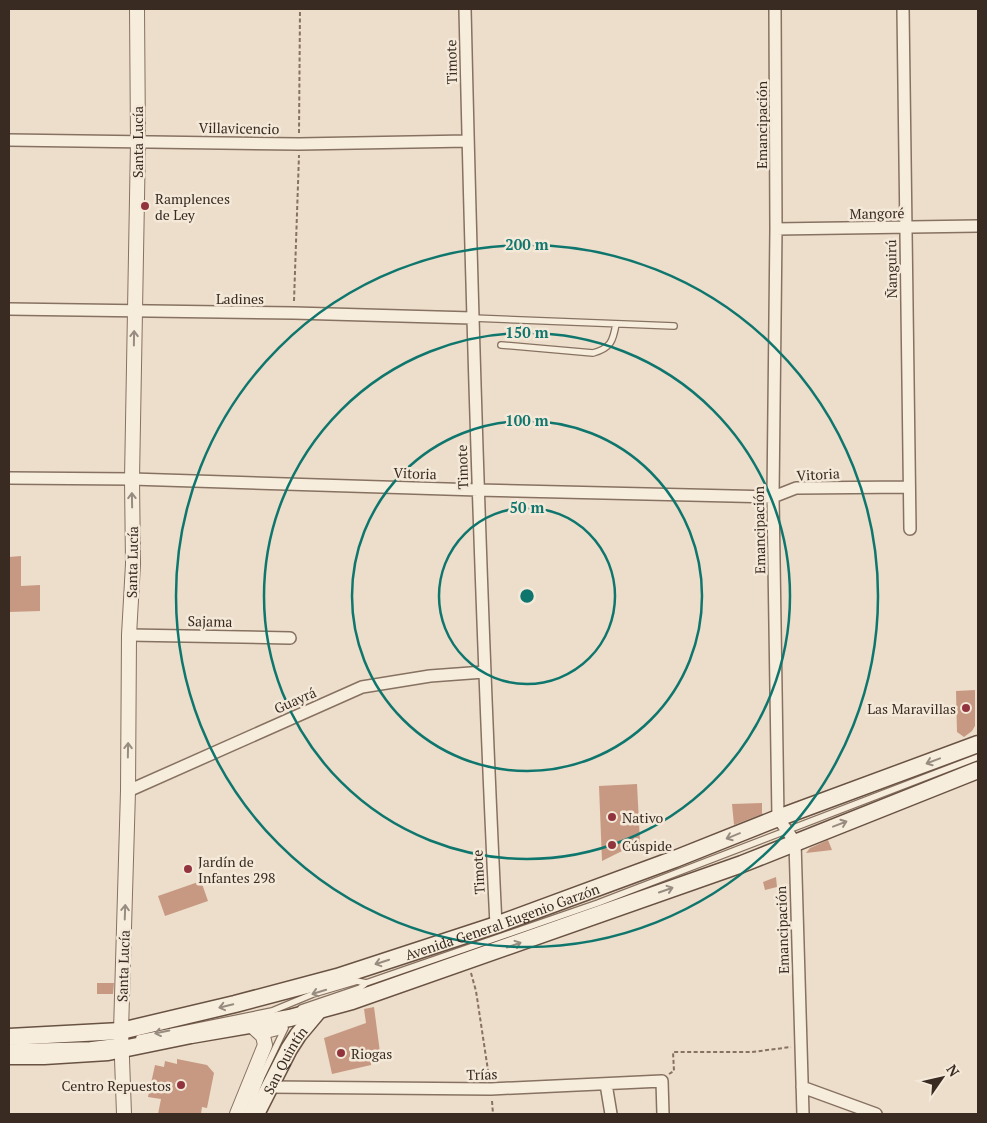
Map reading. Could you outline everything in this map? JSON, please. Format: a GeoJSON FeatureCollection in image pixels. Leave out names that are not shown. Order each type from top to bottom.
{"type":"FeatureCollection","features":[{"type":"Feature","properties":{"kind":"main road","name":"Avenida General Eugenio Garzón"},"geometry":{"type":"LineString","coordinates":[[9,1037],[125,1040],[250,1024],[285,1024],[319,1010],[352,1001],[468,961],[742,864],[787,830],[978,744]]}},
{"type":"Feature","properties":{"kind":"main road","name":"Avenida General Eugenio Garzón"},"geometry":{"type":"LineString","coordinates":[[9,1056],[92,1054],[125,1040],[314,984],[496,925],[675,859],[787,830],[978,770]]}},
{"type":"Feature","properties":{"kind":"main road","name":"San Quintín"},"geometry":{"type":"LineString","coordinates":[[256,1114],[298,1035],[319,1010]]}},
{"type":"Feature","properties":{"kind":"street","name":"Santa Lucía"},"geometry":{"type":"LineString","coordinates":[[124,1114],[129,634],[133,564],[132,479],[138,142],[137,9]]}},
{"type":"Feature","properties":{"kind":"street","name":"Timote"},"geometry":{"type":"LineString","coordinates":[[465,9],[472,318],[484,672],[496,925]]}},
{"type":"Feature","properties":{"kind":"street","name":"Emancipación"},"geometry":{"type":"LineString","coordinates":[[775,9],[776,229],[773,496],[787,830],[803,1114]]}},
{"type":"Feature","properties":{"kind":"street","name":"Ñanguirú"},"geometry":{"type":"LineString","coordinates":[[903,9],[910,529]]}},
{"type":"Feature","properties":{"kind":"street","name":"Villavicencio"},"geometry":{"type":"LineString","coordinates":[[9,140],[299,144],[468,141]]}},
{"type":"Feature","properties":{"kind":"street","name":"Mangoré"},"geometry":{"type":"LineString","coordinates":[[776,229],[978,226]]}},
{"type":"Feature","properties":{"kind":"street","name":"Ladines"},"geometry":{"type":"LineString","coordinates":[[9,309],[294,313],[472,318]]}},
{"type":"Feature","properties":{"kind":"street","name":"Vitoria"},"geometry":{"type":"LineString","coordinates":[[9,478],[132,479],[478,490],[773,496],[796,488],[909,487]]}},
{"type":"Feature","properties":{"kind":"street","name":"Sajama"},"geometry":{"type":"LineString","coordinates":[[129,634],[290,638]]}},
{"type":"Feature","properties":{"kind":"street","name":"Guayrá"},"geometry":{"type":"LineString","coordinates":[[128,791],[362,687],[421,677],[484,672]]}},
{"type":"Feature","properties":{"kind":"street","name":"San Quintín"},"geometry":{"type":"LineString","coordinates":[[237,1114],[265,1046],[263,1036],[250,1024]]}},
{"type":"Feature","properties":{"kind":"street","name":"Trías"},"geometry":{"type":"LineString","coordinates":[[270,1088],[491,1089],[662,1081]]}},
{"type":"Feature","properties":{"kind":"street"},"geometry":{"type":"LineString","coordinates":[[662,1081],[663,1114]]}},
{"type":"Feature","properties":{"kind":"street"},"geometry":{"type":"LineString","coordinates":[[606,1084],[611,1114]]}},
{"type":"Feature","properties":{"kind":"street"},"geometry":{"type":"LineString","coordinates":[[802,1087],[876,1114]]}},
{"type":"Feature","properties":{"kind":"lane"},"geometry":{"type":"LineString","coordinates":[[472,318],[674,326]]}},
{"type":"Feature","properties":{"kind":"lane"},"geometry":{"type":"LineString","coordinates":[[501,345],[594,353],[610,345],[614,337],[616,324]]}},
{"type":"Feature","properties":{"kind":"lane","name":"Avenida General Eugenio Garzón"},"geometry":{"type":"LineString","coordinates":[[285,1024],[294,1013],[307,1005],[598,903],[978,757]]}},
{"type":"Feature","properties":{"kind":"lane","name":"Avenida General Eugenio Garzón"},"geometry":{"type":"LineString","coordinates":[[9,1047],[90,1044],[125,1040],[272,1011],[313,994],[357,981],[366,983]]}},
{"type":"Feature","properties":{"kind":"lane","name":"San Quintín"},"geometry":{"type":"LineString","coordinates":[[247,1114],[285,1024]]}},
{"type":"Feature","properties":{"kind":"path"},"geometry":{"type":"LineString","coordinates":[[294,313],[299,144],[300,9]]}},
{"type":"Feature","properties":{"kind":"path"},"geometry":{"type":"LineString","coordinates":[[468,961],[476,991],[493,1114]]}},
{"type":"Feature","properties":{"kind":"path"},"geometry":{"type":"LineString","coordinates":[[662,1081],[674,1071],[673,1052],[752,1052],[800,1046]]}},
{"type":"Feature","properties":{"kind":"building"},"geometry":{"type":"Polygon","coordinates":[[[21,556],[21,586],[40,585],[40,611],[9,612],[9,557],[21,556]]]}},
{"type":"Feature","properties":{"kind":"building","name":"Las Maravillas"},"geometry":{"type":"Polygon","coordinates":[[[975,690],[975,726],[964,737],[957,732],[956,691],[975,690]]]}},
{"type":"Feature","properties":{"kind":"building","name":"Nativo"},"geometry":{"type":"Polygon","coordinates":[[[637,784],[640,842],[602,861],[599,786],[637,784]]]}},
{"type":"Feature","properties":{"kind":"building"},"geometry":{"type":"Polygon","coordinates":[[[762,803],[762,814],[734,825],[732,804],[762,803]]]}},
{"type":"Feature","properties":{"kind":"building"},"geometry":{"type":"Polygon","coordinates":[[[828,840],[832,850],[806,853],[810,848],[828,840]]]}},
{"type":"Feature","properties":{"kind":"building"},"geometry":{"type":"Polygon","coordinates":[[[776,877],[777,887],[765,890],[763,882],[776,877]]]}},
{"type":"Feature","properties":{"kind":"building"},"geometry":{"type":"Polygon","coordinates":[[[201,881],[208,901],[165,916],[158,896],[201,881]]]}},
{"type":"Feature","properties":{"kind":"building"},"geometry":{"type":"Polygon","coordinates":[[[97,983],[114,983],[113,994],[97,994],[97,983]]]}},
{"type":"Feature","properties":{"kind":"building"},"geometry":{"type":"Polygon","coordinates":[[[374,1007],[381,1060],[371,1062],[371,1065],[332,1074],[324,1038],[366,1023],[364,1009],[374,1007]]]}},
{"type":"Feature","properties":{"kind":"building","name":"Centro Repuestos"},"geometry":{"type":"Polygon","coordinates":[[[177,1059],[207,1065],[214,1073],[207,1108],[202,1107],[201,1114],[158,1114],[161,1099],[148,1097],[155,1065],[164,1067],[165,1061],[177,1064],[177,1059]]]}},
{"type":"Feature","properties":{"kind":"place","name":"Ramplences de Ley"},"geometry":{"type":"Point","coordinates":[145,206]}},
{"type":"Feature","properties":{"kind":"place","name":"Las Maravillas"},"geometry":{"type":"Point","coordinates":[966,708]}},
{"type":"Feature","properties":{"kind":"place","name":"Nativo"},"geometry":{"type":"Point","coordinates":[612,817]}},
{"type":"Feature","properties":{"kind":"place","name":"Cúspide"},"geometry":{"type":"Point","coordinates":[612,845]}},
{"type":"Feature","properties":{"kind":"place","name":"Jardín de Infantes 298"},"geometry":{"type":"Point","coordinates":[188,869]}},
{"type":"Feature","properties":{"kind":"place","name":"Riogas"},"geometry":{"type":"Point","coordinates":[341,1053]}},
{"type":"Feature","properties":{"kind":"place","name":"Centro Repuestos"},"geometry":{"type":"Point","coordinates":[181,1085]}}]}
